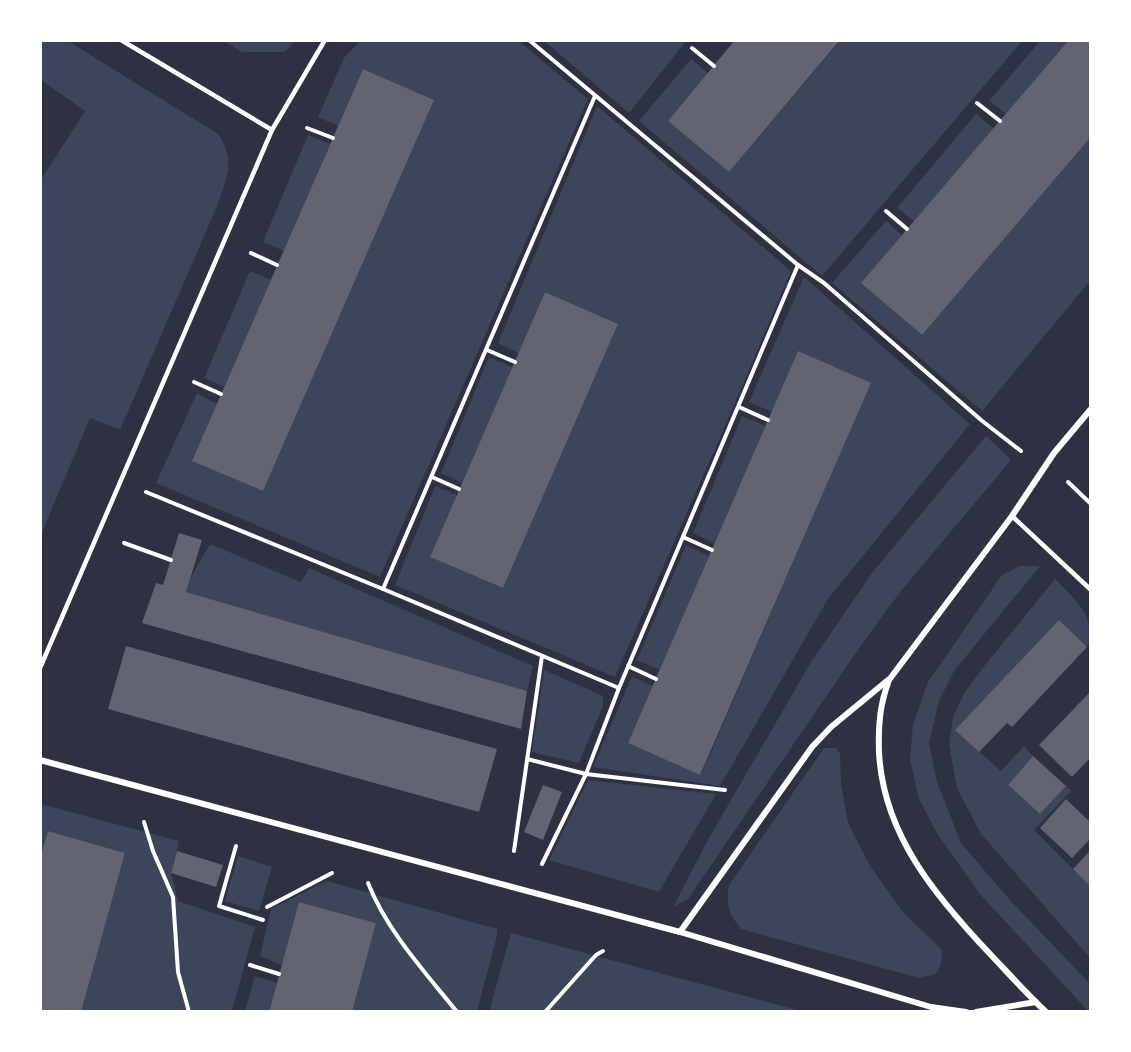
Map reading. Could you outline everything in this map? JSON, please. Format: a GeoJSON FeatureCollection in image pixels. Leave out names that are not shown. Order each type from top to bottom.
{"type":"FeatureCollection","features":[{"type":"Feature","properties":{"kind":"street"},"geometry":{"type":"LineString","coordinates":[[680,932],[812,747],[831,727],[889,680],[1046,466],[1090,410]]}},
{"type":"Feature","properties":{"kind":"street"},"geometry":{"type":"LineString","coordinates":[[889,680],[881,700],[878,724],[880,767],[889,808],[899,834],[939,897],[1046,1011]]}},
{"type":"Feature","properties":{"kind":"street"},"geometry":{"type":"LineString","coordinates":[[40,760],[680,932],[931,1007],[966,1011]]}},
{"type":"Feature","properties":{"kind":"street"},"geometry":{"type":"LineString","coordinates":[[976,1011],[1036,1002]]}},
{"type":"Feature","properties":{"kind":"lane"},"geometry":{"type":"LineString","coordinates":[[121,40],[272,130]]}},
{"type":"Feature","properties":{"kind":"lane"},"geometry":{"type":"LineString","coordinates":[[40,668],[272,130],[325,40]]}},
{"type":"Feature","properties":{"kind":"lane"},"geometry":{"type":"LineString","coordinates":[[1011,516],[1090,589]]}},
{"type":"Feature","properties":{"kind":"path"},"geometry":{"type":"LineString","coordinates":[[529,40],[798,265],[824,283],[981,420],[1022,452],[1046,466]]}},
{"type":"Feature","properties":{"kind":"path"},"geometry":{"type":"LineString","coordinates":[[692,48],[714,66]]}},
{"type":"Feature","properties":{"kind":"path"},"geometry":{"type":"LineString","coordinates":[[383,589],[595,96]]}},
{"type":"Feature","properties":{"kind":"path"},"geometry":{"type":"LineString","coordinates":[[977,104],[1000,121]]}},
{"type":"Feature","properties":{"kind":"path"},"geometry":{"type":"LineString","coordinates":[[308,128],[333,138]]}},
{"type":"Feature","properties":{"kind":"path"},"geometry":{"type":"LineString","coordinates":[[886,211],[908,229]]}},
{"type":"Feature","properties":{"kind":"path"},"geometry":{"type":"LineString","coordinates":[[251,253],[278,265]]}},
{"type":"Feature","properties":{"kind":"path"},"geometry":{"type":"LineString","coordinates":[[541,868],[586,774],[628,666],[798,265]]}},
{"type":"Feature","properties":{"kind":"path"},"geometry":{"type":"LineString","coordinates":[[487,350],[515,362]]}},
{"type":"Feature","properties":{"kind":"path"},"geometry":{"type":"LineString","coordinates":[[193,382],[221,394]]}},
{"type":"Feature","properties":{"kind":"path"},"geometry":{"type":"LineString","coordinates":[[739,407],[768,420]]}},
{"type":"Feature","properties":{"kind":"path"},"geometry":{"type":"LineString","coordinates":[[432,477],[459,489]]}},
{"type":"Feature","properties":{"kind":"path"},"geometry":{"type":"LineString","coordinates":[[144,491],[619,688]]}},
{"type":"Feature","properties":{"kind":"path"},"geometry":{"type":"LineString","coordinates":[[683,537],[712,549]]}},
{"type":"Feature","properties":{"kind":"path"},"geometry":{"type":"LineString","coordinates":[[124,542],[171,560]]}},
{"type":"Feature","properties":{"kind":"path"},"geometry":{"type":"LineString","coordinates":[[514,851],[542,656]]}},
{"type":"Feature","properties":{"kind":"path"},"geometry":{"type":"LineString","coordinates":[[628,666],[656,679]]}},
{"type":"Feature","properties":{"kind":"path"},"geometry":{"type":"LineString","coordinates":[[527,759],[586,774],[725,790]]}},
{"type":"Feature","properties":{"kind":"path"},"geometry":{"type":"LineString","coordinates":[[144,822],[153,852],[173,897],[178,972],[189,1011]]}},
{"type":"Feature","properties":{"kind":"path"},"geometry":{"type":"LineString","coordinates":[[236,846],[219,906],[263,920]]}},
{"type":"Feature","properties":{"kind":"path"},"geometry":{"type":"LineString","coordinates":[[267,907],[332,873]]}},
{"type":"Feature","properties":{"kind":"path"},"geometry":{"type":"LineString","coordinates":[[368,884],[374,898],[402,942],[457,1011]]}},
{"type":"Feature","properties":{"kind":"path"},"geometry":{"type":"LineString","coordinates":[[545,1011],[596,955],[603,951]]}},
{"type":"Feature","properties":{"kind":"path"},"geometry":{"type":"LineString","coordinates":[[250,965],[279,974]]}},
{"type":"Feature","properties":{"kind":"shaded area"},"geometry":{"type":"Polygon","coordinates":[[[41,40],[68,41],[218,134],[227,152],[228,169],[218,204],[120,430],[90,418],[41,535],[41,180],[85,111],[41,80],[41,40]]]}},
{"type":"Feature","properties":{"kind":"shaded area"},"geometry":{"type":"Polygon","coordinates":[[[224,41],[295,41],[285,52],[242,52],[224,41]]]}},
{"type":"Feature","properties":{"kind":"shaded area"},"geometry":{"type":"Polygon","coordinates":[[[360,41],[519,41],[588,99],[380,577],[156,483],[197,393],[217,404],[193,461],[263,491],[434,100],[363,69],[338,126],[318,117],[344,58],[360,41]]]}},
{"type":"Feature","properties":{"kind":"shaded area"},"geometry":{"type":"Polygon","coordinates":[[[544,41],[686,41],[629,113],[544,41]]]}},
{"type":"Feature","properties":{"kind":"shaded area"},"geometry":{"type":"Polygon","coordinates":[[[840,41],[1022,41],[822,276],[639,121],[691,59],[708,73],[668,121],[729,172],[840,41]]]}},
{"type":"Feature","properties":{"kind":"shaded area"},"geometry":{"type":"Polygon","coordinates":[[[1040,41],[1069,41],[1006,114],[989,101],[1040,41]]]}},
{"type":"Feature","properties":{"kind":"shaded area"},"geometry":{"type":"Polygon","coordinates":[[[597,106],[791,271],[615,677],[395,585],[435,486],[457,495],[430,557],[503,588],[618,324],[545,292],[519,353],[498,343],[597,106]]]}},
{"type":"Feature","properties":{"kind":"shaded area"},"geometry":{"type":"Polygon","coordinates":[[[976,114],[994,129],[914,221],[897,208],[976,114]]]}},
{"type":"Feature","properties":{"kind":"shaded area"},"geometry":{"type":"Polygon","coordinates":[[[308,135],[330,144],[284,251],[263,242],[308,135]]]}},
{"type":"Feature","properties":{"kind":"shaded area"},"geometry":{"type":"Polygon","coordinates":[[[1090,138],[1090,281],[982,411],[832,283],[886,221],[902,235],[862,283],[922,335],[1090,138]]]}},
{"type":"Feature","properties":{"kind":"shaded area"},"geometry":{"type":"Polygon","coordinates":[[[250,271],[271,280],[224,387],[204,378],[250,271]]]}},
{"type":"Feature","properties":{"kind":"shaded area"},"geometry":{"type":"Polygon","coordinates":[[[804,277],[970,424],[828,599],[720,786],[593,767],[632,676],[653,686],[628,743],[701,775],[870,384],[772,412],[749,402],[804,277]]]}},
{"type":"Feature","properties":{"kind":"shaded area"},"geometry":{"type":"Polygon","coordinates":[[[489,357],[513,367],[462,483],[441,473],[489,357]]]}},
{"type":"Feature","properties":{"kind":"shaded area"},"geometry":{"type":"Polygon","coordinates":[[[742,416],[766,426],[715,544],[693,533],[742,416]]]}},
{"type":"Feature","properties":{"kind":"shaded area"},"geometry":{"type":"Polygon","coordinates":[[[986,436],[1011,460],[901,591],[864,641],[688,899],[673,907],[709,838],[811,662],[872,573],[986,436]]]}},
{"type":"Feature","properties":{"kind":"shaded area"},"geometry":{"type":"Polygon","coordinates":[[[210,544],[301,582],[309,568],[533,666],[527,691],[186,592],[190,579],[210,544]]]}},
{"type":"Feature","properties":{"kind":"shaded area"},"geometry":{"type":"Polygon","coordinates":[[[686,545],[709,556],[660,670],[637,660],[686,545]]]}},
{"type":"Feature","properties":{"kind":"shaded area"},"geometry":{"type":"Polygon","coordinates":[[[1020,566],[1040,566],[954,671],[939,701],[929,743],[937,782],[961,843],[1010,900],[1090,984],[1090,1011],[979,893],[938,835],[919,799],[910,760],[913,724],[928,682],[1002,575],[1020,566]]]}},
{"type":"Feature","properties":{"kind":"shaded area"},"geometry":{"type":"Polygon","coordinates":[[[1055,579],[1076,601],[1087,618],[1090,637],[1087,647],[1059,621],[955,730],[1001,771],[1024,746],[1033,756],[1008,785],[1040,814],[1066,786],[1071,791],[1034,830],[1090,886],[1090,958],[981,834],[957,788],[949,744],[953,717],[965,692],[1055,579]]]}},
{"type":"Feature","properties":{"kind":"shaded area"},"geometry":{"type":"Polygon","coordinates":[[[544,670],[603,696],[603,706],[579,763],[532,752],[544,670]]]}},
{"type":"Feature","properties":{"kind":"shaded area"},"geometry":{"type":"Polygon","coordinates":[[[824,748],[836,748],[840,754],[841,783],[848,823],[871,867],[901,910],[942,950],[941,965],[936,974],[919,978],[741,929],[733,918],[728,904],[729,885],[824,748]]]}},
{"type":"Feature","properties":{"kind":"shaded area"},"geometry":{"type":"Polygon","coordinates":[[[588,780],[716,794],[659,892],[549,860],[588,780]]]}},
{"type":"Feature","properties":{"kind":"shaded area"},"geometry":{"type":"Polygon","coordinates":[[[41,804],[179,841],[171,873],[178,901],[255,927],[232,1011],[81,1011],[125,853],[48,831],[41,859],[41,804]]]}},
{"type":"Feature","properties":{"kind":"shaded area"},"geometry":{"type":"Polygon","coordinates":[[[238,856],[272,867],[259,911],[225,901],[238,856]]]}},
{"type":"Feature","properties":{"kind":"shaded area"},"geometry":{"type":"Polygon","coordinates":[[[327,881],[497,929],[477,1011],[352,1011],[376,923],[300,902],[282,965],[260,956],[271,909],[327,881]]]}},
{"type":"Feature","properties":{"kind":"shaded area"},"geometry":{"type":"Polygon","coordinates":[[[511,933],[801,1011],[489,1012],[511,933]]]}},
{"type":"Feature","properties":{"kind":"shaded area"},"geometry":{"type":"Polygon","coordinates":[[[255,976],[277,983],[269,1011],[245,1011],[255,976]]]}},
{"type":"Feature","properties":{"kind":"building"},"geometry":{"type":"Polygon","coordinates":[[[735,40],[840,40],[729,172],[668,121],[735,40]]]}},
{"type":"Feature","properties":{"kind":"building"},"geometry":{"type":"Polygon","coordinates":[[[1069,40],[1090,40],[1090,138],[922,335],[861,283],[1069,40]]]}},
{"type":"Feature","properties":{"kind":"building"},"geometry":{"type":"Polygon","coordinates":[[[363,69],[434,100],[263,491],[192,461],[363,69]]]}},
{"type":"Feature","properties":{"kind":"building"},"geometry":{"type":"Polygon","coordinates":[[[545,292],[618,324],[503,588],[430,557],[545,292]]]}},
{"type":"Feature","properties":{"kind":"building"},"geometry":{"type":"Polygon","coordinates":[[[798,351],[871,383],[700,775],[628,743],[798,351]]]}},
{"type":"Feature","properties":{"kind":"building"},"geometry":{"type":"Polygon","coordinates":[[[179,533],[202,540],[186,592],[527,691],[521,729],[142,623],[156,583],[163,585],[179,533]]]}},
{"type":"Feature","properties":{"kind":"building"},"geometry":{"type":"Polygon","coordinates":[[[1059,620],[1087,647],[1012,727],[1007,723],[979,752],[955,730],[1059,620]]]}},
{"type":"Feature","properties":{"kind":"building"},"geometry":{"type":"Polygon","coordinates":[[[126,646],[497,749],[479,812],[108,709],[126,646]]]}},
{"type":"Feature","properties":{"kind":"building"},"geometry":{"type":"Polygon","coordinates":[[[1090,692],[1090,758],[1072,777],[1039,745],[1090,692]]]}},
{"type":"Feature","properties":{"kind":"building"},"geometry":{"type":"Polygon","coordinates":[[[1033,756],[1066,786],[1040,814],[1008,785],[1033,756]]]}},
{"type":"Feature","properties":{"kind":"building"},"geometry":{"type":"Polygon","coordinates":[[[543,785],[562,792],[543,840],[524,832],[543,785]]]}},
{"type":"Feature","properties":{"kind":"building"},"geometry":{"type":"Polygon","coordinates":[[[1066,799],[1090,822],[1090,839],[1072,858],[1040,828],[1066,799]]]}},
{"type":"Feature","properties":{"kind":"building"},"geometry":{"type":"Polygon","coordinates":[[[48,831],[125,853],[81,1012],[40,1012],[40,859],[48,831]]]}},
{"type":"Feature","properties":{"kind":"building"},"geometry":{"type":"Polygon","coordinates":[[[177,851],[223,865],[216,887],[171,873],[177,851]]]}},
{"type":"Feature","properties":{"kind":"building"},"geometry":{"type":"Polygon","coordinates":[[[1090,851],[1090,886],[1073,869],[1090,851]]]}},
{"type":"Feature","properties":{"kind":"building"},"geometry":{"type":"Polygon","coordinates":[[[299,902],[376,923],[352,1012],[269,1012],[299,902]]]}}]}
